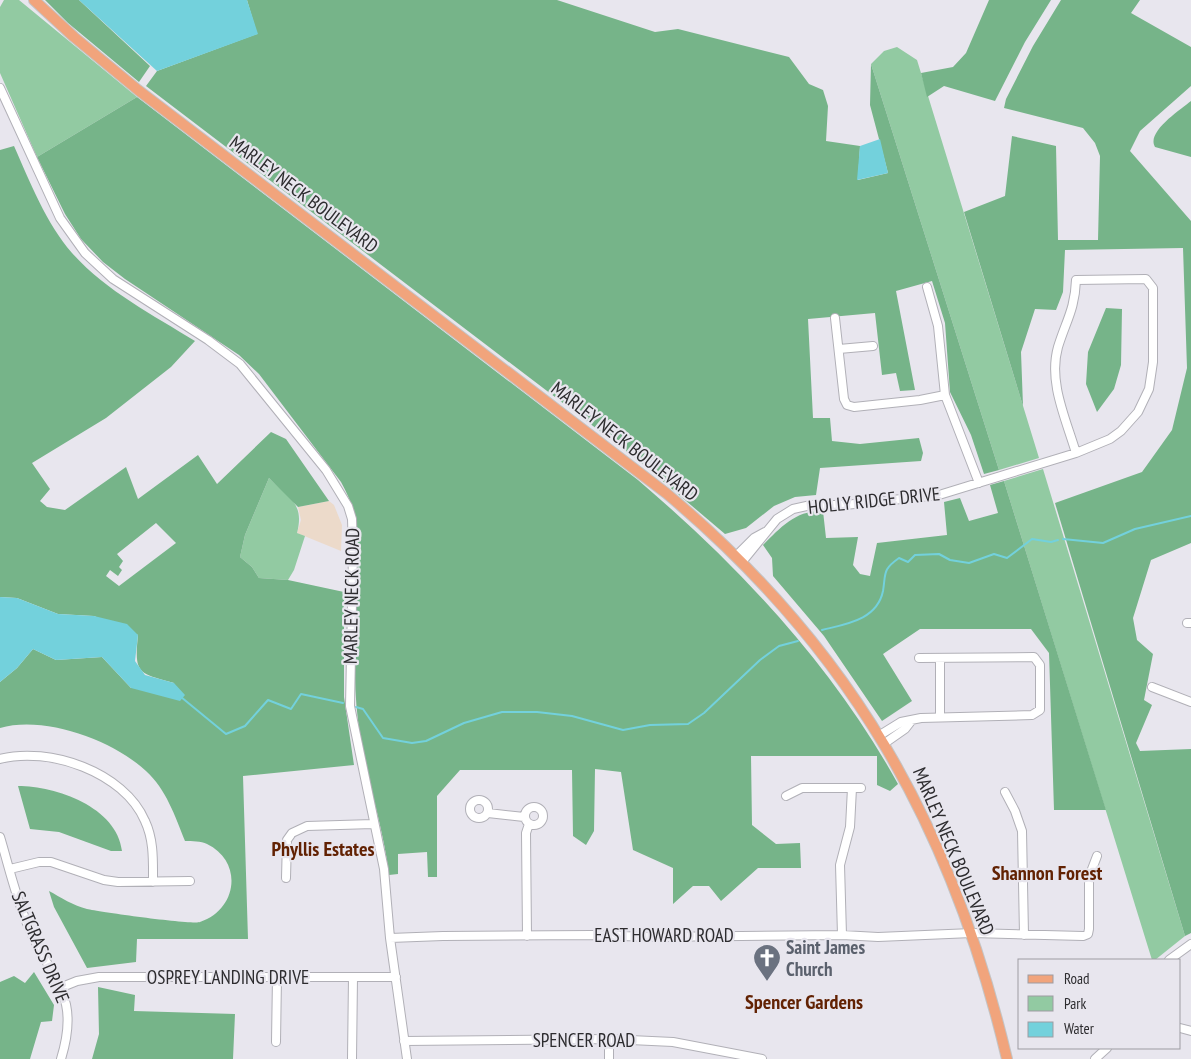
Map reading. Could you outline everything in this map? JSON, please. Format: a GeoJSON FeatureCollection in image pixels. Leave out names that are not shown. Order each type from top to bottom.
{"type":"FeatureCollection","features":[{"type":"Feature","properties":{"kind":"main road","name":"MARLEY NECK BOULEVARD"},"geometry":{"type":"LineString","coordinates":[[34,0],[104,63],[642,474],[690,514],[739,559],[796,620],[838,674],[882,739],[928,826],[972,933],[1007,1059]]}},
{"type":"Feature","properties":{"kind":"street","name":"MARLEY NECK ROAD"},"geometry":{"type":"LineString","coordinates":[[0,88],[60,218],[85,253],[113,279],[225,351],[240,364],[326,470],[344,499],[352,519],[354,551],[350,706],[373,824],[384,869],[390,938],[407,1059]]}},
{"type":"Feature","properties":{"kind":"street","name":"HOLLY RIDGE DRIVE"},"geometry":{"type":"LineString","coordinates":[[739,559],[759,543],[765,532],[784,514],[802,506],[845,505],[924,497],[979,483],[1076,453],[1098,445],[1121,431],[1145,401],[1152,376],[1153,288],[1146,279],[1076,280],[1074,306],[1058,348],[1055,364],[1058,395],[1076,453]]}},
{"type":"Feature","properties":{"kind":"street"},"geometry":{"type":"LineString","coordinates":[[927,287],[938,326],[945,394],[979,483]]}},
{"type":"Feature","properties":{"kind":"street"},"geometry":{"type":"LineString","coordinates":[[835,318],[844,399],[851,407],[920,400],[945,394]]}},
{"type":"Feature","properties":{"kind":"street"},"geometry":{"type":"LineString","coordinates":[[839,349],[873,346]]}},
{"type":"Feature","properties":{"kind":"street"},"geometry":{"type":"LineString","coordinates":[[882,739],[901,722],[940,716],[1032,715],[1038,712],[1041,706],[1040,665],[1034,657],[919,658]]}},
{"type":"Feature","properties":{"kind":"street"},"geometry":{"type":"LineString","coordinates":[[940,658],[940,716]]}},
{"type":"Feature","properties":{"kind":"street"},"geometry":{"type":"LineString","coordinates":[[1152,688],[1191,702]]}},
{"type":"Feature","properties":{"kind":"street"},"geometry":{"type":"LineString","coordinates":[[0,759],[27,754],[41,755],[90,771],[116,785],[137,807],[145,820],[152,849],[153,882]]}},
{"type":"Feature","properties":{"kind":"street"},"geometry":{"type":"LineString","coordinates":[[786,796],[802,788],[856,788],[850,827],[840,865],[842,935]]}},
{"type":"Feature","properties":{"kind":"street"},"geometry":{"type":"LineString","coordinates":[[1005,792],[1015,811],[1022,831],[1024,935]]}},
{"type":"Feature","properties":{"kind":"street"},"geometry":{"type":"LineString","coordinates":[[488,813],[524,817],[530,824],[538,824],[542,821],[543,812],[536,806],[527,808],[524,817]]}},
{"type":"Feature","properties":{"kind":"street"},"geometry":{"type":"LineString","coordinates":[[286,878],[287,840],[299,828],[373,824]]}},
{"type":"Feature","properties":{"kind":"street"},"geometry":{"type":"LineString","coordinates":[[527,936],[526,833],[530,824]]}},
{"type":"Feature","properties":{"kind":"street","name":"SALTGRASS DRIVE"},"geometry":{"type":"LineString","coordinates":[[0,837],[29,928],[62,987],[66,1000],[69,1029],[61,1059]]}},
{"type":"Feature","properties":{"kind":"street","name":"EAST HOWARD ROAD"},"geometry":{"type":"LineString","coordinates":[[390,938],[443,936],[772,937],[842,935],[878,937],[972,933],[1024,935],[1088,934],[1089,877],[1097,856]]}},
{"type":"Feature","properties":{"kind":"street"},"geometry":{"type":"LineString","coordinates":[[10,869],[39,862],[51,862],[104,880],[118,882],[190,881]]}},
{"type":"Feature","properties":{"kind":"street"},"geometry":{"type":"LineString","coordinates":[[1170,959],[1191,944]]}},
{"type":"Feature","properties":{"kind":"street","name":"OSPREY LANDING DRIVE"},"geometry":{"type":"LineString","coordinates":[[62,987],[78,981],[99,977],[396,977]]}},
{"type":"Feature","properties":{"kind":"street"},"geometry":{"type":"LineString","coordinates":[[276,1042],[277,977]]}},
{"type":"Feature","properties":{"kind":"street"},"geometry":{"type":"LineString","coordinates":[[352,1059],[353,977]]}},
{"type":"Feature","properties":{"kind":"street"},"geometry":{"type":"LineString","coordinates":[[609,1039],[609,1059]]}},
{"type":"Feature","properties":{"kind":"street","name":"SPENCER ROAD"},"geometry":{"type":"LineString","coordinates":[[404,1041],[609,1039],[674,1042],[762,1059]]}},
{"type":"Feature","properties":{"kind":"street"},"geometry":{"type":"LineString","coordinates":[[1095,1059],[1106,1049]]}},
{"type":"Feature","properties":{"kind":"shaded area"},"geometry":{"type":"Polygon","coordinates":[[[329,501],[334,505],[342,525],[341,551],[297,533],[301,520],[298,507],[329,501]]]}},
{"type":"Feature","properties":{"kind":"green space"},"geometry":{"type":"Polygon","coordinates":[[[4,0],[19,0],[137,97],[37,157],[0,73],[0,7],[4,0]]]}},
{"type":"Feature","properties":{"kind":"green space"},"geometry":{"type":"Polygon","coordinates":[[[45,0],[79,0],[150,66],[139,82],[68,23],[45,0]]]}},
{"type":"Feature","properties":{"kind":"green space"},"geometry":{"type":"Polygon","coordinates":[[[247,0],[557,0],[655,32],[678,29],[789,57],[809,84],[823,90],[828,106],[826,141],[860,146],[858,180],[888,173],[870,105],[871,64],[999,470],[984,474],[971,435],[950,392],[945,323],[932,281],[896,291],[915,390],[900,391],[896,373],[882,375],[875,313],[808,319],[813,418],[830,418],[832,441],[860,444],[919,438],[923,453],[921,461],[820,468],[816,495],[795,497],[774,506],[746,528],[725,534],[639,461],[146,86],[157,71],[257,34],[247,0]]]}},
{"type":"Feature","properties":{"kind":"green space"},"geometry":{"type":"Polygon","coordinates":[[[989,0],[1051,0],[1025,42],[995,101],[944,86],[927,97],[921,73],[953,67],[966,53],[989,0]]]}},
{"type":"Feature","properties":{"kind":"green space"},"geometry":{"type":"Polygon","coordinates":[[[1061,0],[1140,0],[1131,13],[1191,47],[1191,86],[1140,131],[1130,151],[1191,221],[1191,543],[1151,560],[1133,618],[1137,640],[1153,654],[1144,700],[1152,705],[1136,743],[1140,751],[1191,749],[1191,933],[1185,936],[1055,503],[1142,472],[1172,430],[1187,368],[1183,248],[1065,250],[1063,292],[1056,310],[1035,309],[1021,352],[1023,406],[964,212],[1005,196],[1012,136],[1056,146],[1058,240],[1098,240],[1100,156],[1095,143],[1083,128],[1004,108],[1006,99],[1033,46],[1061,0]]]}},
{"type":"Feature","properties":{"kind":"green space"},"geometry":{"type":"Polygon","coordinates":[[[897,47],[917,60],[1039,458],[999,470],[871,64],[884,51],[897,47]]]}},
{"type":"Feature","properties":{"kind":"green space"},"geometry":{"type":"Polygon","coordinates":[[[137,97],[638,480],[676,513],[748,583],[814,659],[844,699],[898,784],[890,791],[877,785],[877,756],[751,756],[752,825],[776,844],[800,843],[801,868],[758,868],[721,901],[709,886],[693,886],[673,904],[673,868],[633,850],[621,772],[595,769],[594,831],[586,845],[573,836],[572,770],[460,770],[437,796],[437,877],[428,877],[427,852],[398,854],[398,874],[389,875],[358,721],[355,654],[358,541],[355,517],[345,489],[259,374],[239,355],[125,279],[103,262],[81,239],[65,214],[37,157],[137,97]]]}},
{"type":"Feature","properties":{"kind":"green space"},"geometry":{"type":"Polygon","coordinates":[[[1191,101],[1191,157],[1155,147],[1155,135],[1160,128],[1191,101]]]}},
{"type":"Feature","properties":{"kind":"green space"},"geometry":{"type":"Polygon","coordinates":[[[14,146],[39,202],[54,229],[85,267],[130,302],[195,341],[171,367],[106,418],[32,463],[50,489],[40,501],[47,507],[65,510],[126,467],[138,499],[198,455],[217,484],[271,432],[286,439],[329,501],[298,507],[269,478],[245,535],[240,557],[252,567],[259,578],[288,580],[344,592],[344,697],[354,765],[243,776],[248,939],[137,939],[136,962],[87,968],[54,907],[49,891],[82,908],[165,920],[200,922],[212,916],[222,907],[228,897],[231,873],[227,862],[219,852],[205,843],[185,841],[169,803],[153,778],[132,760],[115,749],[97,740],[57,728],[18,725],[0,728],[0,682],[17,668],[33,649],[56,660],[102,657],[131,688],[174,683],[153,677],[141,670],[137,658],[138,635],[94,616],[58,614],[17,598],[0,597],[0,150],[14,146]],[[156,523],[117,554],[123,561],[119,567],[122,570],[118,576],[110,570],[106,576],[119,586],[176,543],[156,523]]]}},
{"type":"Feature","properties":{"kind":"green space"},"geometry":{"type":"Polygon","coordinates":[[[1106,308],[1122,309],[1121,365],[1114,389],[1097,412],[1086,384],[1088,352],[1106,308]]]}},
{"type":"Feature","properties":{"kind":"green space"},"geometry":{"type":"Polygon","coordinates":[[[1043,469],[1185,936],[1156,959],[1152,959],[1004,481],[1043,469]]]}},
{"type":"Feature","properties":{"kind":"green space"},"geometry":{"type":"Polygon","coordinates":[[[269,478],[297,507],[299,523],[297,533],[305,536],[294,570],[288,580],[259,578],[252,567],[240,557],[245,535],[269,478]]]}},
{"type":"Feature","properties":{"kind":"green space"},"geometry":{"type":"Polygon","coordinates":[[[1004,481],[1106,810],[1054,810],[1049,653],[1031,629],[920,629],[883,654],[912,701],[882,721],[824,636],[773,576],[772,558],[763,545],[783,526],[797,517],[813,511],[823,511],[826,538],[858,537],[853,565],[860,574],[870,576],[877,543],[947,535],[944,502],[960,498],[969,521],[998,513],[990,485],[1004,481]]]}},
{"type":"Feature","properties":{"kind":"green space"},"geometry":{"type":"Polygon","coordinates":[[[18,786],[50,790],[66,795],[97,811],[109,822],[118,836],[122,851],[111,851],[59,832],[30,829],[18,786]]]}},
{"type":"Feature","properties":{"kind":"green space"},"geometry":{"type":"Polygon","coordinates":[[[34,972],[54,1005],[52,1021],[41,1022],[30,1059],[0,1059],[0,982],[14,976],[25,983],[34,972]]]}},
{"type":"Feature","properties":{"kind":"green space"},"geometry":{"type":"Polygon","coordinates":[[[98,987],[135,995],[134,1011],[235,1014],[233,1059],[92,1059],[99,1034],[98,987]]]}},
{"type":"Feature","properties":{"kind":"water"},"geometry":{"type":"Polygon","coordinates":[[[79,0],[247,0],[258,34],[157,71],[79,0]]]}},
{"type":"Feature","properties":{"kind":"water"},"geometry":{"type":"Polygon","coordinates":[[[880,139],[888,173],[857,180],[860,146],[880,139]]]}},
{"type":"Feature","properties":{"kind":"water"},"geometry":{"type":"Polygon","coordinates":[[[0,597],[17,598],[58,614],[94,616],[127,624],[138,635],[135,661],[145,675],[174,683],[185,695],[180,701],[131,688],[102,657],[56,660],[33,649],[17,668],[0,682],[0,597]]]}},
{"type":"Feature","properties":{"kind":"waterway"},"geometry":{"type":"LineString","coordinates":[[1063,539],[1103,543],[1135,529],[1191,516]]}},
{"type":"Feature","properties":{"kind":"waterway"},"geometry":{"type":"LineString","coordinates":[[822,630],[850,623],[867,615],[880,601],[887,569],[899,558],[908,562],[915,555],[939,554],[950,560],[969,563],[994,554],[1007,558],[1032,539],[1051,542],[1058,540]]}},
{"type":"Feature","properties":{"kind":"waterway"},"geometry":{"type":"LineString","coordinates":[[356,707],[363,709],[383,738],[412,743],[426,741],[464,723],[502,712],[537,712],[572,716],[623,730],[650,725],[688,724],[704,713],[760,660],[779,646],[798,641]]}},
{"type":"Feature","properties":{"kind":"waterway"},"geometry":{"type":"LineString","coordinates":[[181,697],[226,734],[245,726],[268,700],[291,709],[301,694],[343,703]]}},
{"type":"Feature","properties":{"kind":"place","name":"Saint James Church"},"geometry":{"type":"Point","coordinates":[767,982]}},
{"type":"Feature","properties":{"kind":"district","name":"Phyllis Estates"},"geometry":{"type":"Point","coordinates":[323,849]}},
{"type":"Feature","properties":{"kind":"district","name":"Shannon Forest"},"geometry":{"type":"Point","coordinates":[1047,873]}},
{"type":"Feature","properties":{"kind":"district","name":"Spencer Gardens"},"geometry":{"type":"Point","coordinates":[804,1002]}}]}
